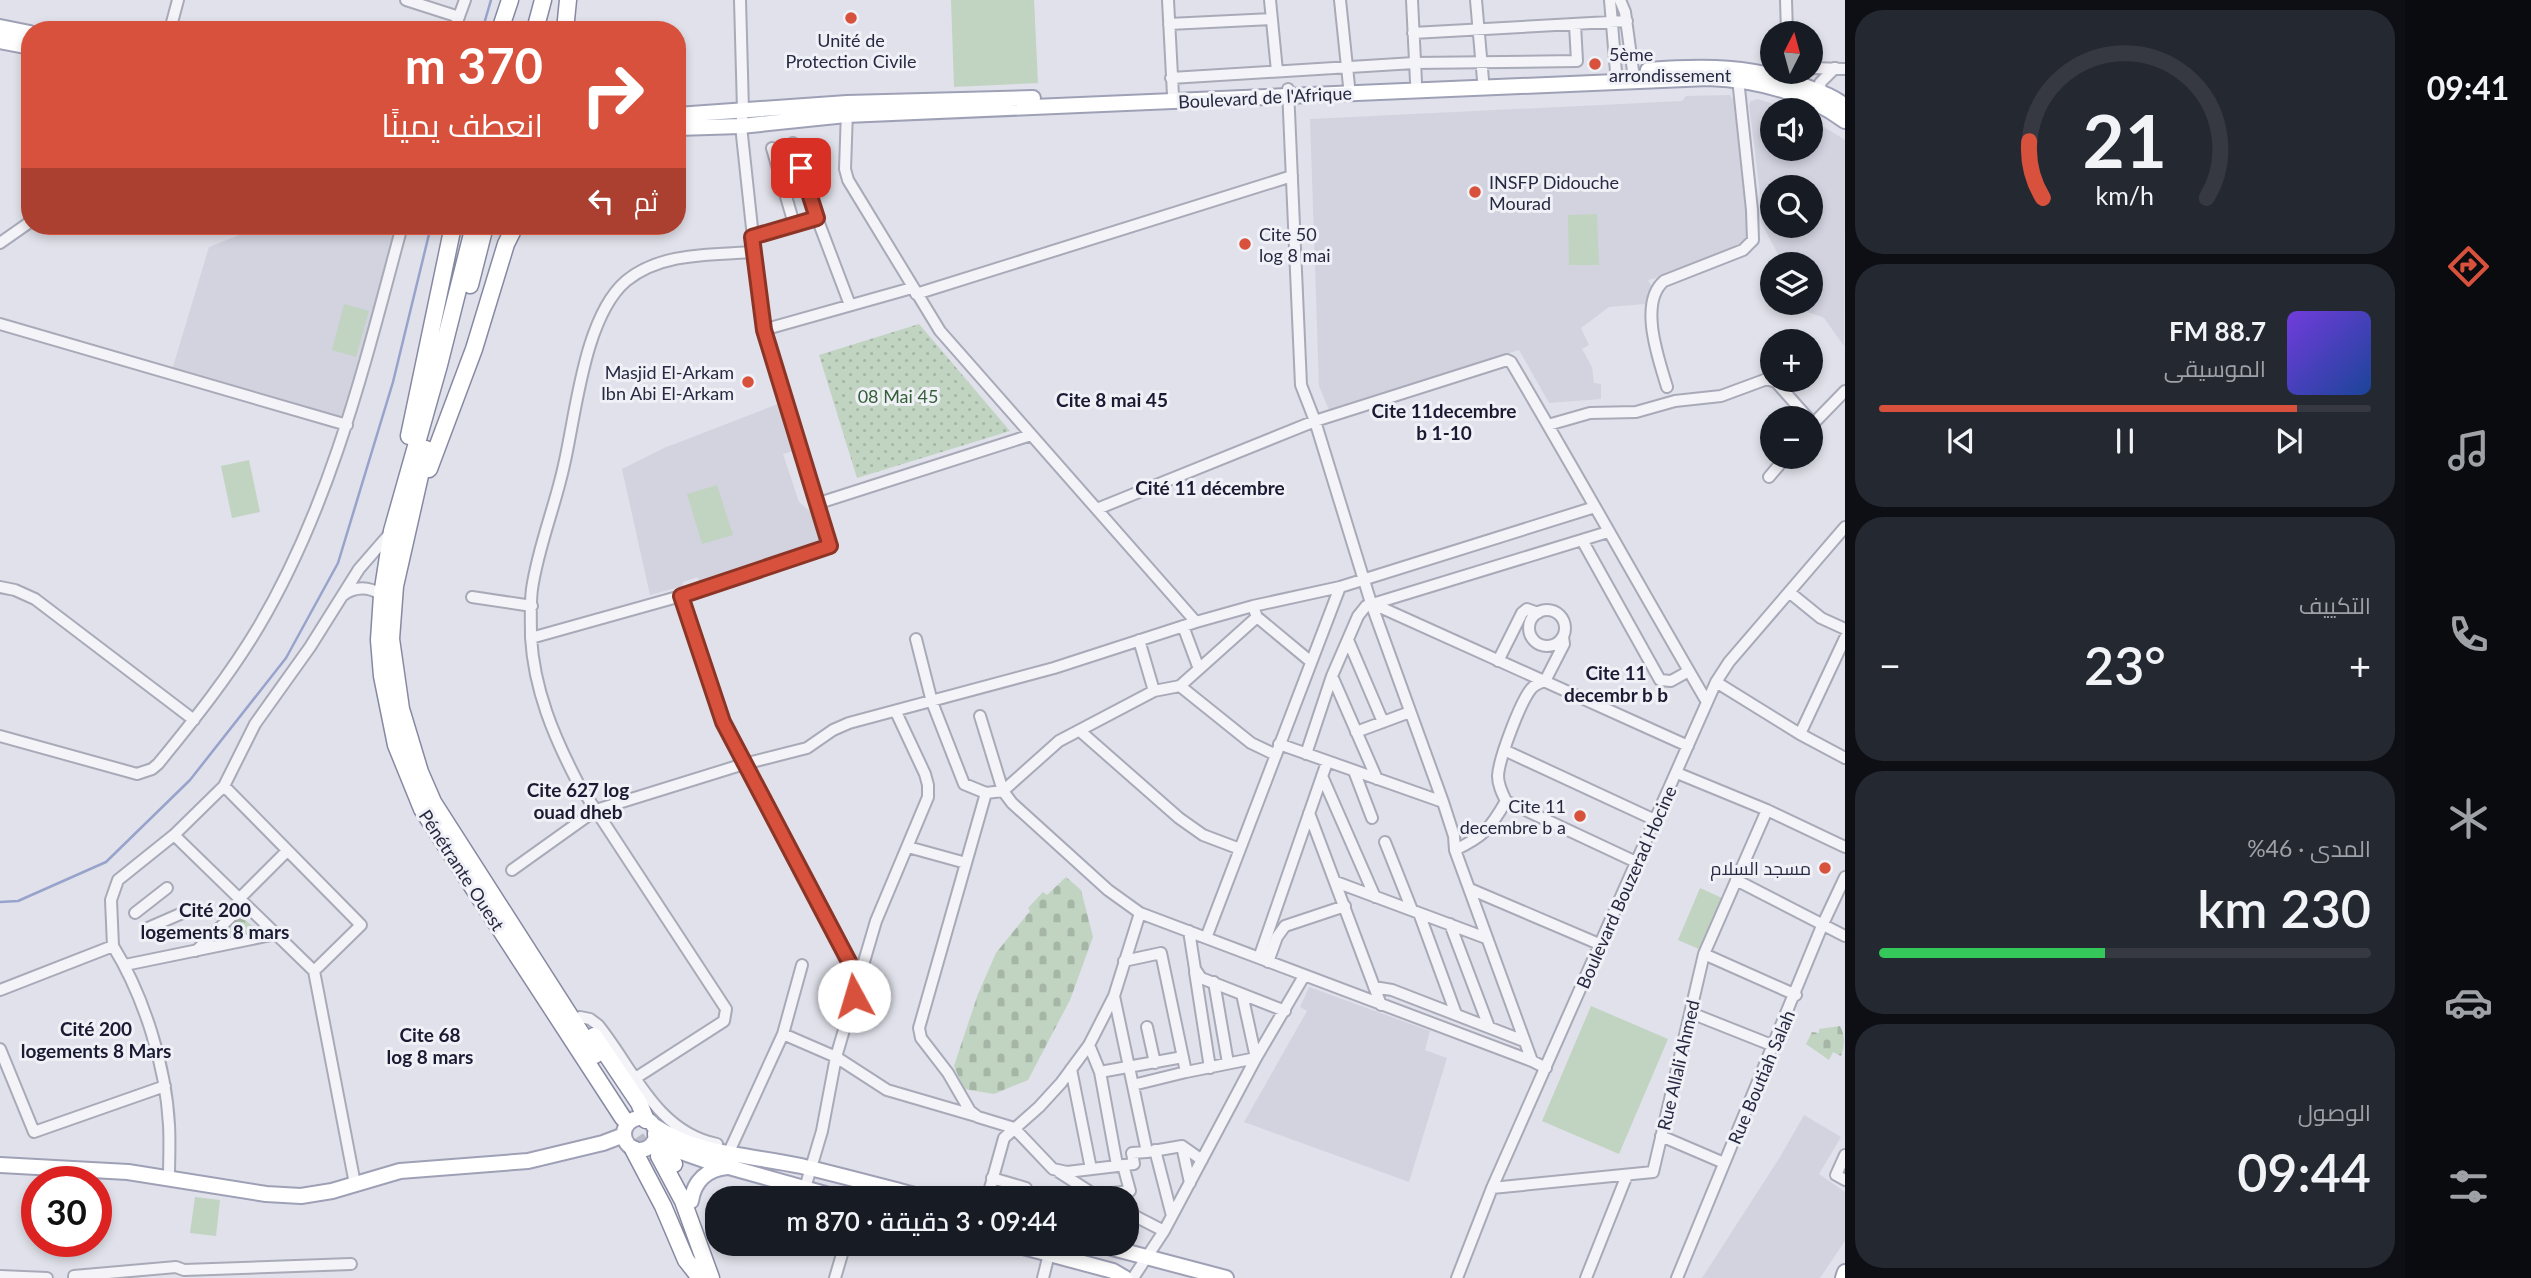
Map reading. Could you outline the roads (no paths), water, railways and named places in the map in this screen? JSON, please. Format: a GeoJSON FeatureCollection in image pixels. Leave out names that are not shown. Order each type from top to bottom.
{"type":"FeatureCollection","features":[{"type":"Feature","properties":{"kind":"highway"},"geometry":{"type":"LineString","coordinates":[[503,21],[510,0]]}},
{"type":"Feature","properties":{"kind":"highway"},"geometry":{"type":"LineString","coordinates":[[526,21],[532,0]]}},
{"type":"Feature","properties":{"kind":"highway"},"geometry":{"type":"LineString","coordinates":[[537,21],[543,0]]}},
{"type":"Feature","properties":{"kind":"highway"},"geometry":{"type":"LineString","coordinates":[[566,21],[568,0]]}},
{"type":"Feature","properties":{"kind":"highway"},"geometry":{"type":"LineString","coordinates":[[409,496],[404,463],[451,235]]}},
{"type":"Feature","properties":{"kind":"highway","name":"Pénétrante Ouest"},"geometry":{"type":"LineString","coordinates":[[472,235],[409,496],[395,586],[391,639],[401,709],[420,772],[433,802],[549,993],[683,1201],[701,1249],[702,1277]]}},
{"type":"Feature","properties":{"kind":"highway","name":"Pénétrante Ouest"},"geometry":{"type":"LineString","coordinates":[[483,235],[421,467],[392,531],[382,594],[379,640],[382,676],[397,745],[422,809],[549,993]]}},
{"type":"Feature","properties":{"kind":"highway"},"geometry":{"type":"LineString","coordinates":[[409,496],[452,412],[510,235]]}},
{"type":"Feature","properties":{"kind":"highway"},"geometry":{"type":"LineString","coordinates":[[549,993],[580,1017],[635,1098],[642,1137],[663,1206],[686,1260],[702,1277]]}},
{"type":"Feature","properties":{"kind":"highway"},"geometry":{"type":"LineString","coordinates":[[642,1137],[691,1201],[699,1228],[701,1249]]}},
{"type":"Feature","properties":{"kind":"main road"},"geometry":{"type":"LineString","coordinates":[[0,27],[21,31]]}},
{"type":"Feature","properties":{"kind":"main road"},"geometry":{"type":"LineString","coordinates":[[0,41],[21,45]]}},
{"type":"Feature","properties":{"kind":"main road","name":"Boulevard de l'Afrique"},"geometry":{"type":"LineString","coordinates":[[686,128],[741,126],[847,109],[1288,92],[1349,86],[1691,67],[1788,79],[1845,106]]}},
{"type":"Feature","properties":{"kind":"main road","name":"Boulevard de l'Afrique"},"geometry":{"type":"LineString","coordinates":[[686,114],[743,110],[847,109],[1708,78],[1744,74],[1801,96],[1845,121]]}},
{"type":"Feature","properties":{"kind":"main road"},"geometry":{"type":"LineString","coordinates":[[642,1137],[730,1156],[810,1168],[880,1186]]}},
{"type":"Feature","properties":{"kind":"main road"},"geometry":{"type":"LineString","coordinates":[[0,1165],[85,1168],[301,1196],[400,1171],[528,1161],[603,1143],[642,1137],[690,1145],[730,1156],[800,1186]]}},
{"type":"Feature","properties":{"kind":"main road"},"geometry":{"type":"LineString","coordinates":[[691,1201],[696,1185],[707,1172],[715,1169],[730,1156]]}},
{"type":"Feature","properties":{"kind":"main road"},"geometry":{"type":"LineString","coordinates":[[1057,1256],[1113,1271],[1125,1278]]}},
{"type":"Feature","properties":{"kind":"main road"},"geometry":{"type":"LineString","coordinates":[[1137,1256],[1226,1278]]}},
{"type":"Feature","properties":{"kind":"main road"},"geometry":{"type":"LineString","coordinates":[[1843,1278],[1845,1272]]}},
{"type":"Feature","properties":{"kind":"street"},"geometry":{"type":"LineString","coordinates":[[172,21],[178,0]]}},
{"type":"Feature","properties":{"kind":"street"},"geometry":{"type":"LineString","coordinates":[[406,0],[459,17]]}},
{"type":"Feature","properties":{"kind":"street"},"geometry":{"type":"LineString","coordinates":[[457,21],[465,0]]}},
{"type":"Feature","properties":{"kind":"street"},"geometry":{"type":"LineString","coordinates":[[531,638],[681,596],[830,546],[764,330],[741,126],[743,110],[740,0]]}},
{"type":"Feature","properties":{"kind":"street"},"geometry":{"type":"LineString","coordinates":[[1168,0],[1172,95]]}},
{"type":"Feature","properties":{"kind":"street"},"geometry":{"type":"LineString","coordinates":[[1270,0],[1276,71]]}},
{"type":"Feature","properties":{"kind":"street"},"geometry":{"type":"LineString","coordinates":[[1340,0],[1349,86]]}},
{"type":"Feature","properties":{"kind":"street"},"geometry":{"type":"LineString","coordinates":[[1412,0],[1416,82]]}},
{"type":"Feature","properties":{"kind":"street"},"geometry":{"type":"LineString","coordinates":[[1476,0],[1483,80]]}},
{"type":"Feature","properties":{"kind":"street"},"geometry":{"type":"LineString","coordinates":[[1611,0],[1616,72]]}},
{"type":"Feature","properties":{"kind":"street"},"geometry":{"type":"LineString","coordinates":[[1619,0],[1627,21],[1633,71]]}},
{"type":"Feature","properties":{"kind":"street"},"geometry":{"type":"LineString","coordinates":[[1786,0],[1787,21]]}},
{"type":"Feature","properties":{"kind":"street"},"geometry":{"type":"LineString","coordinates":[[1168,24],[1272,19]]}},
{"type":"Feature","properties":{"kind":"street"},"geometry":{"type":"LineString","coordinates":[[1413,33],[1627,21]]}},
{"type":"Feature","properties":{"kind":"street"},"geometry":{"type":"LineString","coordinates":[[1171,78],[1414,63],[1577,61],[1575,25]]}},
{"type":"Feature","properties":{"kind":"street"},"geometry":{"type":"LineString","coordinates":[[1821,93],[1821,83],[1840,68]]}},
{"type":"Feature","properties":{"kind":"street"},"geometry":{"type":"LineString","coordinates":[[1667,387],[1651,334],[1659,285],[1743,250],[1753,240],[1744,74],[1760,71]]}},
{"type":"Feature","properties":{"kind":"street"},"geometry":{"type":"LineString","coordinates":[[1288,92],[1301,385],[1315,421],[1371,603],[1443,802],[1454,836],[1455,850],[1532,1061]]}},
{"type":"Feature","properties":{"kind":"street"},"geometry":{"type":"LineString","coordinates":[[847,109],[845,169],[848,180],[940,331],[1196,622]]}},
{"type":"Feature","properties":{"kind":"street"},"geometry":{"type":"LineString","coordinates":[[793,143],[817,218],[850,305]]}},
{"type":"Feature","properties":{"kind":"street"},"geometry":{"type":"LineString","coordinates":[[772,148],[794,224]]}},
{"type":"Feature","properties":{"kind":"street"},"geometry":{"type":"LineString","coordinates":[[764,330],[850,305],[914,291],[1292,176]]}},
{"type":"Feature","properties":{"kind":"street"},"geometry":{"type":"LineString","coordinates":[[752,237],[817,218]]}},
{"type":"Feature","properties":{"kind":"street"},"geometry":{"type":"LineString","coordinates":[[0,243],[21,227]]}},
{"type":"Feature","properties":{"kind":"street"},"geometry":{"type":"LineString","coordinates":[[0,736],[129,774],[137,774],[158,764],[194,720],[258,628],[314,513],[347,425],[400,235]]}},
{"type":"Feature","properties":{"kind":"street"},"geometry":{"type":"LineString","coordinates":[[634,1079],[724,1021],[727,1012],[596,810],[561,751],[546,716],[539,688],[531,638],[532,590],[565,464],[593,337],[612,298],[624,283],[639,271],[660,262],[684,257],[754,252]]}},
{"type":"Feature","properties":{"kind":"street"},"geometry":{"type":"LineString","coordinates":[[0,324],[347,425]]}},
{"type":"Feature","properties":{"kind":"street"},"geometry":{"type":"LineString","coordinates":[[1097,509],[1315,421],[1507,360],[1511,362],[1548,425],[1707,702]]}},
{"type":"Feature","properties":{"kind":"street"},"geometry":{"type":"LineString","coordinates":[[1548,425],[1590,413],[1636,412],[1675,401],[1721,396],[1767,379],[1776,382],[1796,406]]}},
{"type":"Feature","properties":{"kind":"street"},"geometry":{"type":"LineString","coordinates":[[1823,412],[1845,391]]}},
{"type":"Feature","properties":{"kind":"street"},"geometry":{"type":"LineString","coordinates":[[818,503],[1031,435]]}},
{"type":"Feature","properties":{"kind":"street"},"geometry":{"type":"LineString","coordinates":[[1769,477],[1776,469]]}},
{"type":"Feature","properties":{"kind":"street"},"geometry":{"type":"LineString","coordinates":[[512,870],[596,810],[744,764],[807,748],[833,730],[849,723],[1054,668],[1196,622],[1255,611],[1340,587],[1595,507]]}},
{"type":"Feature","properties":{"kind":"street","name":"Boulevard Bouzerad Hocine"},"geometry":{"type":"LineString","coordinates":[[1457,1278],[1492,1188],[1716,682],[1729,662],[1845,527]]}},
{"type":"Feature","properties":{"kind":"street"},"geometry":{"type":"LineString","coordinates":[[169,1178],[169,1125],[165,1086],[152,1034],[125,965],[113,946],[111,900],[118,880],[174,835],[224,786],[255,724],[310,647],[367,559],[392,531]]}},
{"type":"Feature","properties":{"kind":"street"},"geometry":{"type":"LineString","coordinates":[[1306,754],[1332,676],[1357,616],[1371,603],[1608,532]]}},
{"type":"Feature","properties":{"kind":"street"},"geometry":{"type":"LineString","coordinates":[[1582,540],[1660,680],[1671,681],[1689,671]]}},
{"type":"Feature","properties":{"kind":"street"},"geometry":{"type":"LineString","coordinates":[[0,587],[36,599],[194,720]]}},
{"type":"Feature","properties":{"kind":"street"},"geometry":{"type":"LineString","coordinates":[[1206,938],[1340,587]]}},
{"type":"Feature","properties":{"kind":"street"},"geometry":{"type":"LineString","coordinates":[[340,598],[357,589],[370,589],[382,594]]}},
{"type":"Feature","properties":{"kind":"street"},"geometry":{"type":"LineString","coordinates":[[1789,592],[1821,618],[1845,629]]}},
{"type":"Feature","properties":{"kind":"street"},"geometry":{"type":"LineString","coordinates":[[681,596],[723,722],[855,973],[860,976]]}},
{"type":"Feature","properties":{"kind":"street"},"geometry":{"type":"LineString","coordinates":[[472,597],[531,606]]}},
{"type":"Feature","properties":{"kind":"street"},"geometry":{"type":"LineString","coordinates":[[1371,603],[1688,746]]}},
{"type":"Feature","properties":{"kind":"street"},"geometry":{"type":"LineString","coordinates":[[1498,660],[1522,613],[1527,609],[1538,613]]}},
{"type":"Feature","properties":{"kind":"street"},"geometry":{"type":"LineString","coordinates":[[1563,637],[1548,645],[1538,642],[1533,638],[1531,622],[1538,613],[1546,610],[1559,614],[1565,627],[1564,644],[1545,681],[1537,684],[1528,693],[1504,750],[1498,777],[1501,791],[1506,801],[1636,862]]}},
{"type":"Feature","properties":{"kind":"street"},"geometry":{"type":"LineString","coordinates":[[1255,611],[1310,661]]}},
{"type":"Feature","properties":{"kind":"street"},"geometry":{"type":"LineString","coordinates":[[916,639],[932,702],[964,784],[986,793],[1003,792],[1059,741],[1154,691],[1180,686],[1255,611]]}},
{"type":"Feature","properties":{"kind":"street"},"geometry":{"type":"LineString","coordinates":[[1182,626],[1199,669]]}},
{"type":"Feature","properties":{"kind":"street"},"geometry":{"type":"LineString","coordinates":[[1139,640],[1154,691]]}},
{"type":"Feature","properties":{"kind":"street"},"geometry":{"type":"LineString","coordinates":[[1348,640],[1383,722]]}},
{"type":"Feature","properties":{"kind":"street"},"geometry":{"type":"LineString","coordinates":[[1800,734],[1844,641]]}},
{"type":"Feature","properties":{"kind":"street"},"geometry":{"type":"LineString","coordinates":[[1332,676],[1377,779]]}},
{"type":"Feature","properties":{"kind":"street"},"geometry":{"type":"LineString","coordinates":[[1716,682],[1800,734],[1845,758]]}},
{"type":"Feature","properties":{"kind":"street"},"geometry":{"type":"LineString","coordinates":[[1180,686],[1251,743],[1306,754],[1443,802]]}},
{"type":"Feature","properties":{"kind":"street"},"geometry":{"type":"LineString","coordinates":[[806,1186],[822,1131],[836,1057],[876,921],[928,797],[928,785],[896,712]]}},
{"type":"Feature","properties":{"kind":"street"},"geometry":{"type":"LineString","coordinates":[[1356,732],[1410,712]]}},
{"type":"Feature","properties":{"kind":"street"},"geometry":{"type":"LineString","coordinates":[[980,716],[1003,792],[1108,890],[1140,913],[1546,1068]]}},
{"type":"Feature","properties":{"kind":"street"},"geometry":{"type":"LineString","coordinates":[[1080,731],[1179,818],[1203,835],[1240,849]]}},
{"type":"Feature","properties":{"kind":"street"},"geometry":{"type":"LineString","coordinates":[[1504,750],[1655,820]]}},
{"type":"Feature","properties":{"kind":"street"},"geometry":{"type":"LineString","coordinates":[[1264,960],[1327,762]]}},
{"type":"Feature","properties":{"kind":"street"},"geometry":{"type":"LineString","coordinates":[[1354,771],[1372,818]]}},
{"type":"Feature","properties":{"kind":"street"},"geometry":{"type":"LineString","coordinates":[[1677,773],[1767,810],[1845,847]]}},
{"type":"Feature","properties":{"kind":"street"},"geometry":{"type":"LineString","coordinates":[[1322,776],[1375,897]]}},
{"type":"Feature","properties":{"kind":"street"},"geometry":{"type":"LineString","coordinates":[[224,786],[361,925],[314,971]]}},
{"type":"Feature","properties":{"kind":"street"},"geometry":{"type":"LineString","coordinates":[[978,1116],[970,1111],[948,1073],[919,1034],[986,793]]}},
{"type":"Feature","properties":{"kind":"street"},"geometry":{"type":"LineString","coordinates":[[1455,850],[1476,840],[1492,826],[1506,801]]}},
{"type":"Feature","properties":{"kind":"street","name":"Rue Allali Ahmed"},"geometry":{"type":"LineString","coordinates":[[1492,1188],[1653,1172],[1704,954],[1767,810]]}},
{"type":"Feature","properties":{"kind":"street"},"geometry":{"type":"LineString","coordinates":[[1309,813],[1381,1005]]}},
{"type":"Feature","properties":{"kind":"street"},"geometry":{"type":"LineString","coordinates":[[174,835],[314,971],[355,1184]]}},
{"type":"Feature","properties":{"kind":"street"},"geometry":{"type":"LineString","coordinates":[[1385,842],[1456,1014]]}},
{"type":"Feature","properties":{"kind":"street"},"geometry":{"type":"LineString","coordinates":[[908,847],[966,863]]}},
{"type":"Feature","properties":{"kind":"street"},"geometry":{"type":"LineString","coordinates":[[196,951],[287,851]]}},
{"type":"Feature","properties":{"kind":"street","name":"Rue Boutiah Salah"},"geometry":{"type":"LineString","coordinates":[[1677,1278],[1796,995],[1822,926],[1845,877]]}},
{"type":"Feature","properties":{"kind":"street"},"geometry":{"type":"LineString","coordinates":[[1736,880],[1845,936]]}},
{"type":"Feature","properties":{"kind":"street"},"geometry":{"type":"LineString","coordinates":[[1336,882],[1486,938]]}},
{"type":"Feature","properties":{"kind":"street"},"geometry":{"type":"LineString","coordinates":[[135,913],[167,888]]}},
{"type":"Feature","properties":{"kind":"street"},"geometry":{"type":"LineString","coordinates":[[1470,889],[1599,944]]}},
{"type":"Feature","properties":{"kind":"street"},"geometry":{"type":"LineString","coordinates":[[1264,960],[1285,926],[1345,906]]}},
{"type":"Feature","properties":{"kind":"street"},"geometry":{"type":"LineString","coordinates":[[148,928],[187,911]]}},
{"type":"Feature","properties":{"kind":"street"},"geometry":{"type":"LineString","coordinates":[[990,1186],[1004,1138],[1039,1107],[1089,1045],[1114,996],[1140,913]]}},
{"type":"Feature","properties":{"kind":"street"},"geometry":{"type":"LineString","coordinates":[[1450,924],[1489,1027]]}},
{"type":"Feature","properties":{"kind":"street"},"geometry":{"type":"LineString","coordinates":[[1189,931],[1210,1068]]}},
{"type":"Feature","properties":{"kind":"street"},"geometry":{"type":"LineString","coordinates":[[125,965],[275,934]]}},
{"type":"Feature","properties":{"kind":"street"},"geometry":{"type":"LineString","coordinates":[[0,990],[113,946]]}},
{"type":"Feature","properties":{"kind":"street"},"geometry":{"type":"LineString","coordinates":[[1124,961],[1161,953],[1186,1072]]}},
{"type":"Feature","properties":{"kind":"street"},"geometry":{"type":"LineString","coordinates":[[1704,954],[1796,995]]}},
{"type":"Feature","properties":{"kind":"street"},"geometry":{"type":"LineString","coordinates":[[580,1017],[590,1019],[598,1025],[634,1079],[665,1116],[685,1131],[711,1143],[730,1156],[783,1034],[802,965]]}},
{"type":"Feature","properties":{"kind":"street"},"geometry":{"type":"LineString","coordinates":[[1195,969],[1201,978],[1285,1011]]}},
{"type":"Feature","properties":{"kind":"street"},"geometry":{"type":"LineString","coordinates":[[1133,1278],[1164,1231],[1256,1058],[1304,976]]}},
{"type":"Feature","properties":{"kind":"street"},"geometry":{"type":"LineString","coordinates":[[1214,982],[1228,1063]]}},
{"type":"Feature","properties":{"kind":"street"},"geometry":{"type":"LineString","coordinates":[[1374,988],[1392,990],[1524,1041]]}},
{"type":"Feature","properties":{"kind":"street"},"geometry":{"type":"LineString","coordinates":[[1242,994],[1256,1058]]}},
{"type":"Feature","properties":{"kind":"street"},"geometry":{"type":"LineString","coordinates":[[1114,996],[1133,1085],[1172,1216]]}},
{"type":"Feature","properties":{"kind":"street"},"geometry":{"type":"LineString","coordinates":[[1691,1013],[1774,1046]]}},
{"type":"Feature","properties":{"kind":"street"},"geometry":{"type":"LineString","coordinates":[[1147,1027],[1155,1063]]}},
{"type":"Feature","properties":{"kind":"street"},"geometry":{"type":"LineString","coordinates":[[783,1034],[836,1057],[887,1090],[1014,1128],[1053,1169],[1080,1186]]}},
{"type":"Feature","properties":{"kind":"street"},"geometry":{"type":"LineString","coordinates":[[1089,1045],[1100,1072],[1120,1165],[1128,1186]]}},
{"type":"Feature","properties":{"kind":"street"},"geometry":{"type":"LineString","coordinates":[[0,1049],[34,1132],[165,1086]]}},
{"type":"Feature","properties":{"kind":"street"},"geometry":{"type":"LineString","coordinates":[[1100,1072],[1183,1057]]}},
{"type":"Feature","properties":{"kind":"street"},"geometry":{"type":"LineString","coordinates":[[1133,1085],[1256,1058]]}},
{"type":"Feature","properties":{"kind":"street"},"geometry":{"type":"LineString","coordinates":[[1071,1069],[1087,1170],[1092,1186]]}},
{"type":"Feature","properties":{"kind":"street"},"geometry":{"type":"LineString","coordinates":[[1661,1136],[1724,1163]]}},
{"type":"Feature","properties":{"kind":"street"},"geometry":{"type":"LineString","coordinates":[[1053,1169],[1067,1172],[1134,1164],[1132,1153],[1182,1146],[1202,1160]]}},
{"type":"Feature","properties":{"kind":"street"},"geometry":{"type":"LineString","coordinates":[[1182,1146],[1190,1182]]}},
{"type":"Feature","properties":{"kind":"street"},"geometry":{"type":"LineString","coordinates":[[1845,1155],[1836,1175],[1845,1180]]}},
{"type":"Feature","properties":{"kind":"street"},"geometry":{"type":"LineString","coordinates":[[1586,1278],[1627,1175]]}},
{"type":"Feature","properties":{"kind":"street"},"geometry":{"type":"LineString","coordinates":[[992,1178],[1019,1186]]}},
{"type":"Feature","properties":{"kind":"street"},"geometry":{"type":"LineString","coordinates":[[1139,1219],[1164,1231]]}},
{"type":"Feature","properties":{"kind":"street"},"geometry":{"type":"LineString","coordinates":[[835,1278],[841,1256]]}},
{"type":"Feature","properties":{"kind":"street"},"geometry":{"type":"LineString","coordinates":[[1043,1278],[1048,1256]]}},
{"type":"Feature","properties":{"kind":"street"},"geometry":{"type":"LineString","coordinates":[[74,1278],[176,1267],[184,1270],[351,1264]]}},
{"type":"Feature","properties":{"kind":"street"},"geometry":{"type":"LineString","coordinates":[[0,1276],[47,1278]]}},
{"type":"Feature","properties":{"kind":"waterway"},"geometry":{"type":"LineString","coordinates":[[485,21],[491,0]]}},
{"type":"Feature","properties":{"kind":"waterway"},"geometry":{"type":"LineString","coordinates":[[0,902],[18,901],[106,862],[190,780],[286,658],[338,563],[393,382],[429,235]]}},
{"type":"Feature","properties":{"kind":"tunnel"},"geometry":{"type":"LineString","coordinates":[[623,1118],[652,1160]]}},
{"type":"Feature","properties":{"kind":"place","name":"Unité de Protection Civile"},"geometry":{"type":"Point","coordinates":[851,18]}},
{"type":"Feature","properties":{"kind":"place","name":"5ème arrondissement"},"geometry":{"type":"Point","coordinates":[1595,64]}},
{"type":"Feature","properties":{"kind":"place","name":"INSFP Didouche Mourad"},"geometry":{"type":"Point","coordinates":[1475,192]}},
{"type":"Feature","properties":{"kind":"place","name":"Cite 50 log 8 mai"},"geometry":{"type":"Point","coordinates":[1245,244]}},
{"type":"Feature","properties":{"kind":"place","name":"Masjid El-Arkam Ibn Abi El-Arkam"},"geometry":{"type":"Point","coordinates":[748,382]}},
{"type":"Feature","properties":{"kind":"place","name":"Cite 11 decembre b a"},"geometry":{"type":"Point","coordinates":[1580,816]}},
{"type":"Feature","properties":{"kind":"place","name":"مسجد السلام"},"geometry":{"type":"Point","coordinates":[1825,868]}},
{"type":"Feature","properties":{"kind":"district","name":"Cite 8 mai 45"},"geometry":{"type":"Point","coordinates":[1112,399]}},
{"type":"Feature","properties":{"kind":"district","name":"Cite 11decembre b 1-10"},"geometry":{"type":"Point","coordinates":[1444,421]}},
{"type":"Feature","properties":{"kind":"district","name":"Cité 11 décembre"},"geometry":{"type":"Point","coordinates":[1210,487]}},
{"type":"Feature","properties":{"kind":"district","name":"Cite 11 decembr b b"},"geometry":{"type":"Point","coordinates":[1616,683]}},
{"type":"Feature","properties":{"kind":"district","name":"Cite 627 log ouad dheb"},"geometry":{"type":"Point","coordinates":[578,800]}},
{"type":"Feature","properties":{"kind":"district","name":"Cité 200 logements 8 mars"},"geometry":{"type":"Point","coordinates":[215,920]}},
{"type":"Feature","properties":{"kind":"district","name":"Cité 200 logements 8 Mars"},"geometry":{"type":"Point","coordinates":[96,1039]}},
{"type":"Feature","properties":{"kind":"district","name":"Cite 68 log 8 mars"},"geometry":{"type":"Point","coordinates":[430,1045]}},
{"type":"Feature","properties":{"kind":"park label","name":"08 Mai 45"},"geometry":{"type":"Point","coordinates":[898,396]}}]}
